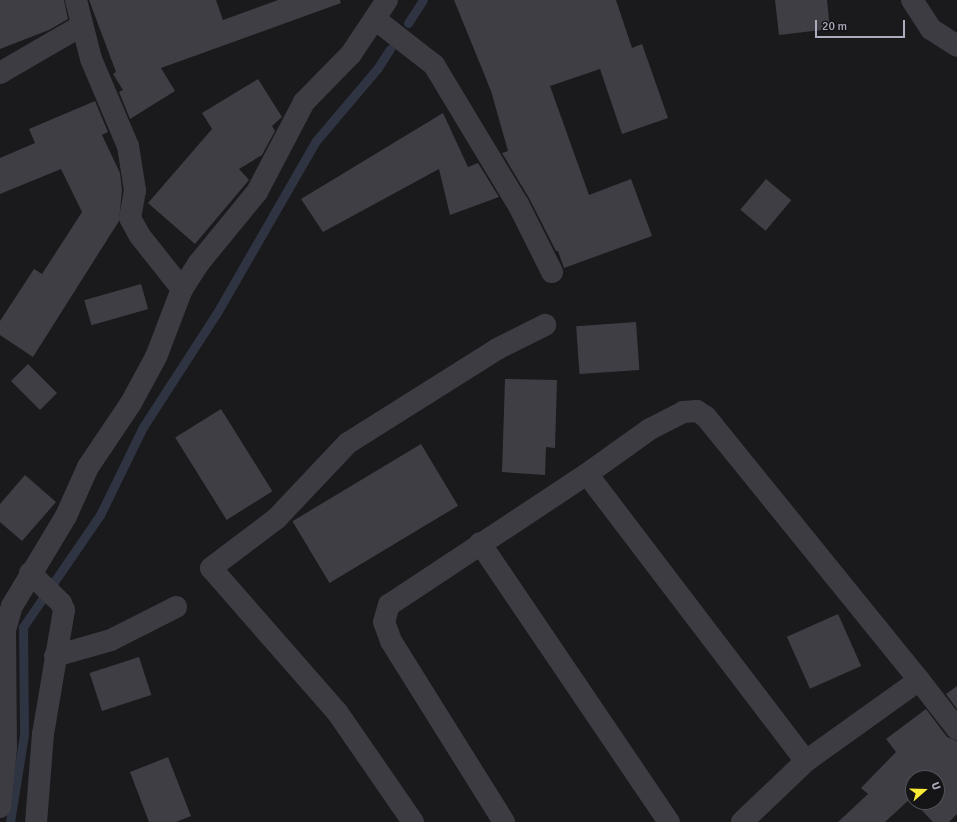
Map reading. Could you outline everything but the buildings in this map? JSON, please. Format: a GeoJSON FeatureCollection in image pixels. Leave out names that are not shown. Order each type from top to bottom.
{"type":"FeatureCollection","features":[{"type":"Feature","properties":{"kind":"street"},"geometry":{"type":"LineString","coordinates":[[76,0],[81,26],[91,59],[128,146],[135,190],[130,218],[140,236],[182,289]]}},
{"type":"Feature","properties":{"kind":"street"},"geometry":{"type":"LineString","coordinates":[[36,822],[18,758],[5,630],[12,606],[34,578],[66,516],[88,467],[138,390],[156,357],[182,289],[198,264],[257,192],[304,102],[351,54],[387,0]]}},
{"type":"Feature","properties":{"kind":"street"},"geometry":{"type":"LineString","coordinates":[[912,0],[931,29],[957,46]]}},
{"type":"Feature","properties":{"kind":"street"},"geometry":{"type":"LineString","coordinates":[[375,19],[434,65],[518,204],[552,272]]}},
{"type":"Feature","properties":{"kind":"street"},"geometry":{"type":"LineString","coordinates":[[0,73],[81,26]]}},
{"type":"Feature","properties":{"kind":"street"},"geometry":{"type":"LineString","coordinates":[[413,822],[337,712],[211,568],[277,518],[348,443],[497,349],[545,325]]}},
{"type":"Feature","properties":{"kind":"street"},"geometry":{"type":"LineString","coordinates":[[504,822],[391,641],[384,622],[389,605],[403,594],[480,543],[587,474],[650,429],[683,412],[697,412],[706,417],[957,729]]}},
{"type":"Feature","properties":{"kind":"street"},"geometry":{"type":"LineString","coordinates":[[587,474],[806,762]]}},
{"type":"Feature","properties":{"kind":"street"},"geometry":{"type":"LineString","coordinates":[[480,543],[669,822]]}},
{"type":"Feature","properties":{"kind":"street"},"geometry":{"type":"LineString","coordinates":[[0,807],[55,656],[64,610],[58,600],[34,578]]}},
{"type":"Feature","properties":{"kind":"street"},"geometry":{"type":"LineString","coordinates":[[55,656],[110,640],[176,607]]}},
{"type":"Feature","properties":{"kind":"street"},"geometry":{"type":"LineString","coordinates":[[742,822],[806,762],[919,680]]}},
{"type":"Feature","properties":{"kind":"waterway"},"geometry":{"type":"LineString","coordinates":[[408,23],[423,0]]}},
{"type":"Feature","properties":{"kind":"waterway"},"geometry":{"type":"LineString","coordinates":[[10,822],[24,735],[23,627],[100,515],[143,427],[218,311],[315,142],[377,69],[390,49]]}}]}
